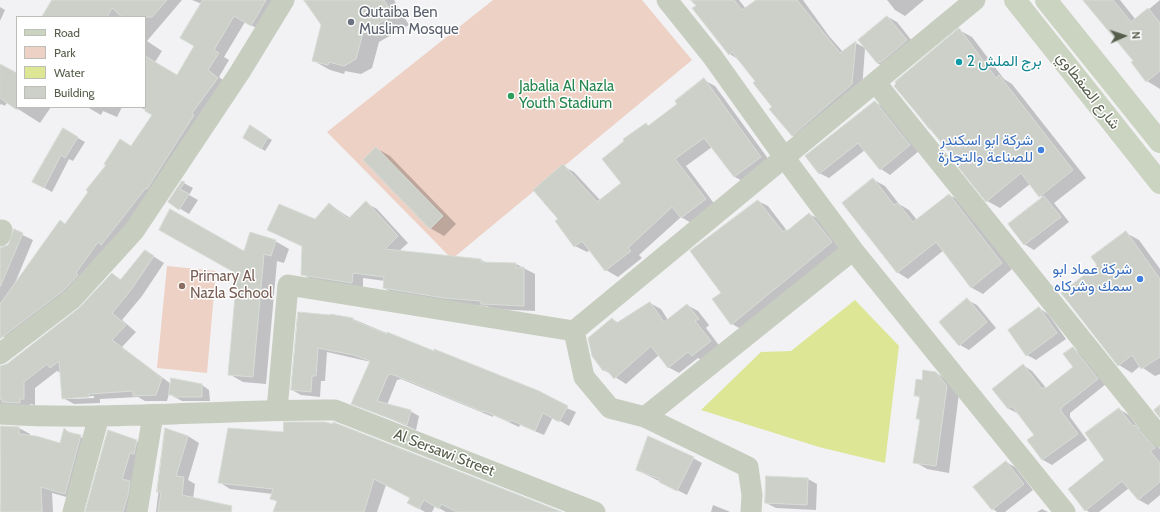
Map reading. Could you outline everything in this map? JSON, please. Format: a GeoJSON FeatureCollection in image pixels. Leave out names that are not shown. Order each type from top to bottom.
{"type":"FeatureCollection","features":[{"type":"Feature","properties":{"kind":"main road","name":"شارع الصفطاوي"},"geometry":{"type":"LineString","coordinates":[[1015,0],[1160,183]]}},
{"type":"Feature","properties":{"kind":"main road","name":"شارع الصفطاوي"},"geometry":{"type":"LineString","coordinates":[[1046,0],[1160,142]]}},
{"type":"Feature","properties":{"kind":"street"},"geometry":{"type":"LineString","coordinates":[[0,354],[72,299],[134,231],[240,72],[284,0]]}},
{"type":"Feature","properties":{"kind":"street"},"geometry":{"type":"LineString","coordinates":[[668,0],[712,56],[853,250],[1065,512]]}},
{"type":"Feature","properties":{"kind":"street"},"geometry":{"type":"LineString","coordinates":[[283,410],[288,285],[574,331],[975,0]]}},
{"type":"Feature","properties":{"kind":"street"},"geometry":{"type":"LineString","coordinates":[[876,83],[1160,437]]}},
{"type":"Feature","properties":{"kind":"street"},"geometry":{"type":"LineString","coordinates":[[645,417],[853,250]]}},
{"type":"Feature","properties":{"kind":"street"},"geometry":{"type":"LineString","coordinates":[[574,331],[584,377],[610,408],[645,417],[748,467],[752,495],[751,512]]}},
{"type":"Feature","properties":{"kind":"street","name":"Al Sersawi Street"},"geometry":{"type":"LineString","coordinates":[[0,414],[78,418],[283,410],[335,410],[595,512]]}},
{"type":"Feature","properties":{"kind":"street"},"geometry":{"type":"LineString","coordinates":[[137,512],[154,415]]}},
{"type":"Feature","properties":{"kind":"street"},"geometry":{"type":"LineString","coordinates":[[73,512],[99,416]]}},
{"type":"Feature","properties":{"kind":"green space","name":"Jabalia Al Nazla Youth Stadium"},"geometry":{"type":"Polygon","coordinates":[[[493,0],[642,0],[692,60],[452,259],[327,132],[493,0]]]}},
{"type":"Feature","properties":{"kind":"green space"},"geometry":{"type":"Polygon","coordinates":[[[167,266],[216,271],[207,373],[157,368],[167,266]]]}},
{"type":"Feature","properties":{"kind":"water"},"geometry":{"type":"Polygon","coordinates":[[[855,300],[899,346],[885,463],[819,447],[701,410],[761,352],[791,351],[855,300]]]}},
{"type":"Feature","properties":{"kind":"building"},"geometry":{"type":"Polygon","coordinates":[[[52,0],[167,0],[152,17],[121,16],[112,8],[108,16],[43,16],[52,0]]]}},
{"type":"Feature","properties":{"kind":"building"},"geometry":{"type":"Polygon","coordinates":[[[203,0],[266,0],[251,26],[234,16],[214,50],[219,53],[208,70],[218,78],[192,113],[194,115],[147,189],[146,188],[101,245],[98,242],[76,273],[78,275],[64,290],[0,339],[0,304],[60,220],[65,224],[88,192],[86,190],[106,165],[104,164],[120,139],[131,146],[152,115],[145,111],[146,57],[177,75],[194,46],[180,38],[203,0]]]}},
{"type":"Feature","properties":{"kind":"building","name":"Qutaiba Ben Muslim Mosque"},"geometry":{"type":"Polygon","coordinates":[[[304,0],[384,0],[393,15],[363,33],[356,59],[344,66],[329,62],[328,65],[312,61],[321,25],[304,0]]]}},
{"type":"Feature","properties":{"kind":"building"},"geometry":{"type":"Polygon","coordinates":[[[691,0],[734,0],[742,10],[756,0],[797,0],[840,53],[856,41],[852,84],[792,136],[769,109],[772,107],[753,83],[755,81],[732,52],[729,55],[692,8],[696,6],[691,0]]]}},
{"type":"Feature","properties":{"kind":"building"},"geometry":{"type":"Polygon","coordinates":[[[1083,0],[1113,0],[1131,22],[1148,8],[1160,23],[1160,71],[1146,82],[1131,62],[1133,61],[1083,0]]]}},
{"type":"Feature","properties":{"kind":"building"},"geometry":{"type":"Polygon","coordinates":[[[887,16],[907,40],[880,63],[879,61],[877,63],[858,40],[887,16]]]}},
{"type":"Feature","properties":{"kind":"building"},"geometry":{"type":"Polygon","coordinates":[[[959,28],[996,78],[999,75],[1073,170],[1039,197],[1021,173],[986,202],[954,162],[956,160],[894,86],[896,84],[895,82],[959,28]]]}},
{"type":"Feature","properties":{"kind":"building"},"geometry":{"type":"Polygon","coordinates":[[[0,64],[16,72],[17,110],[0,98],[0,64]]]}},
{"type":"Feature","properties":{"kind":"building"},"geometry":{"type":"Polygon","coordinates":[[[704,78],[761,157],[734,177],[704,138],[675,159],[706,199],[681,218],[672,207],[628,248],[631,251],[605,271],[582,241],[574,247],[555,221],[558,219],[533,190],[563,164],[597,202],[621,183],[602,159],[624,141],[623,139],[646,123],[648,126],[677,104],[675,101],[704,78]]]}},
{"type":"Feature","properties":{"kind":"building"},"geometry":{"type":"Polygon","coordinates":[[[875,101],[910,145],[880,170],[858,143],[819,174],[805,156],[875,101]]]}},
{"type":"Feature","properties":{"kind":"building"},"geometry":{"type":"Polygon","coordinates":[[[250,125],[268,137],[261,149],[243,138],[250,125]]]}},
{"type":"Feature","properties":{"kind":"building"},"geometry":{"type":"Polygon","coordinates":[[[63,128],[78,137],[65,158],[61,155],[44,188],[32,182],[63,128]]]}},
{"type":"Feature","properties":{"kind":"building"},"geometry":{"type":"Polygon","coordinates":[[[376,147],[443,216],[430,229],[363,160],[376,147]]]}},
{"type":"Feature","properties":{"kind":"building"},"geometry":{"type":"Polygon","coordinates":[[[873,178],[894,205],[898,203],[913,222],[949,194],[1002,263],[971,288],[936,242],[897,273],[842,203],[873,178]]]}},
{"type":"Feature","properties":{"kind":"building"},"geometry":{"type":"Polygon","coordinates":[[[182,181],[185,182],[180,189],[189,194],[179,210],[168,202],[182,181]]]}},
{"type":"Feature","properties":{"kind":"building"},"geometry":{"type":"Polygon","coordinates":[[[1044,196],[1061,217],[1024,245],[1008,224],[1044,196]]]}},
{"type":"Feature","properties":{"kind":"building"},"geometry":{"type":"Polygon","coordinates":[[[758,200],[783,232],[786,229],[787,231],[809,213],[832,242],[731,325],[712,299],[721,293],[690,251],[758,200]]]}},
{"type":"Feature","properties":{"kind":"building"},"geometry":{"type":"Polygon","coordinates":[[[366,201],[398,236],[385,249],[481,259],[481,262],[516,263],[516,268],[524,267],[524,306],[481,304],[481,301],[444,298],[383,288],[384,277],[353,273],[352,283],[301,275],[302,246],[267,230],[279,204],[315,219],[329,203],[348,219],[366,201]]]}},
{"type":"Feature","properties":{"kind":"building"},"geometry":{"type":"Polygon","coordinates":[[[170,209],[244,251],[250,232],[276,240],[271,256],[264,254],[253,377],[228,375],[237,274],[159,230],[170,209]]]}},
{"type":"Feature","properties":{"kind":"building"},"geometry":{"type":"Polygon","coordinates":[[[14,229],[23,233],[0,287],[0,248],[8,245],[14,229]]]}},
{"type":"Feature","properties":{"kind":"building"},"geometry":{"type":"Polygon","coordinates":[[[1126,231],[1160,279],[1160,357],[1141,369],[1132,355],[1118,366],[1061,293],[1097,265],[1091,257],[1126,231]]]}},
{"type":"Feature","properties":{"kind":"building"},"geometry":{"type":"Polygon","coordinates":[[[145,250],[154,256],[131,290],[112,313],[126,325],[112,340],[162,378],[156,395],[133,396],[133,391],[89,394],[89,397],[62,399],[59,361],[50,368],[47,364],[24,382],[24,399],[20,399],[20,403],[2,402],[2,399],[0,399],[0,366],[7,364],[79,308],[112,273],[120,280],[145,250]]]}},
{"type":"Feature","properties":{"kind":"building"},"geometry":{"type":"Polygon","coordinates":[[[967,298],[987,322],[959,346],[939,322],[967,298]]]}},
{"type":"Feature","properties":{"kind":"building"},"geometry":{"type":"Polygon","coordinates":[[[650,302],[664,322],[687,304],[699,319],[695,321],[711,341],[692,356],[688,352],[668,368],[651,346],[614,379],[606,369],[603,371],[592,356],[588,338],[612,318],[616,323],[650,302]]]}},
{"type":"Feature","properties":{"kind":"building"},"geometry":{"type":"Polygon","coordinates":[[[1039,307],[1057,333],[1026,356],[1008,330],[1039,307]]]}},
{"type":"Feature","properties":{"kind":"building"},"geometry":{"type":"Polygon","coordinates":[[[298,312],[330,314],[353,318],[353,320],[387,334],[387,332],[434,351],[434,349],[539,391],[568,406],[559,422],[543,413],[535,431],[511,420],[510,422],[484,411],[483,412],[391,374],[388,375],[377,401],[411,410],[407,425],[351,404],[370,361],[354,355],[318,348],[316,376],[312,376],[311,392],[291,390],[298,312]]]}},
{"type":"Feature","properties":{"kind":"building"},"geometry":{"type":"Polygon","coordinates":[[[1073,347],[1098,379],[1061,408],[1061,411],[1078,434],[1042,460],[1027,440],[1034,435],[1012,406],[1008,409],[992,389],[1023,364],[1042,389],[1044,387],[1046,388],[1073,367],[1063,354],[1073,347]]]}},
{"type":"Feature","properties":{"kind":"building"},"geometry":{"type":"Polygon","coordinates":[[[923,370],[936,372],[947,386],[936,466],[913,463],[920,419],[916,419],[920,396],[914,396],[916,379],[922,380],[923,370]]]}},
{"type":"Feature","properties":{"kind":"building"},"geometry":{"type":"Polygon","coordinates":[[[171,378],[202,384],[202,397],[174,397],[174,395],[169,395],[171,378]]]}},
{"type":"Feature","properties":{"kind":"building"},"geometry":{"type":"Polygon","coordinates":[[[1160,405],[1160,418],[1154,410],[1160,405]]]}},
{"type":"Feature","properties":{"kind":"building"},"geometry":{"type":"Polygon","coordinates":[[[1119,408],[1133,426],[1135,425],[1155,448],[1150,451],[1160,463],[1160,482],[1138,500],[1122,481],[1085,511],[1068,489],[1104,460],[1085,433],[1119,408]]]}},
{"type":"Feature","properties":{"kind":"building"},"geometry":{"type":"Polygon","coordinates":[[[284,422],[325,422],[333,424],[333,422],[562,512],[457,512],[441,504],[439,509],[424,500],[419,509],[407,503],[410,498],[374,479],[364,512],[273,512],[277,501],[270,499],[273,489],[218,483],[228,428],[283,432],[284,422]]]}},
{"type":"Feature","properties":{"kind":"building"},"geometry":{"type":"Polygon","coordinates":[[[1,426],[19,427],[19,434],[36,436],[60,443],[64,428],[68,432],[81,435],[65,494],[41,487],[42,512],[1,512],[1,426]]]}},
{"type":"Feature","properties":{"kind":"building"},"geometry":{"type":"Polygon","coordinates":[[[165,428],[188,436],[176,476],[184,477],[182,495],[232,506],[231,512],[158,512],[161,492],[157,492],[165,428]]]}},
{"type":"Feature","properties":{"kind":"building"},"geometry":{"type":"Polygon","coordinates":[[[108,430],[137,440],[134,454],[130,453],[122,479],[130,481],[128,495],[123,512],[85,512],[108,430]]]}},
{"type":"Feature","properties":{"kind":"building"},"geometry":{"type":"Polygon","coordinates":[[[648,436],[694,457],[677,491],[659,482],[660,479],[636,470],[648,436]]]}},
{"type":"Feature","properties":{"kind":"building"},"geometry":{"type":"Polygon","coordinates":[[[1006,461],[1024,484],[992,510],[973,487],[1006,461]]]}},
{"type":"Feature","properties":{"kind":"building"},"geometry":{"type":"Polygon","coordinates":[[[766,476],[808,478],[807,505],[765,503],[766,476]]]}},
{"type":"Feature","properties":{"kind":"place","name":"Qutaiba Ben Muslim Mosque"},"geometry":{"type":"Point","coordinates":[351,22]}},
{"type":"Feature","properties":{"kind":"place","name":"برج الملش 2"},"geometry":{"type":"Point","coordinates":[959,62]}},
{"type":"Feature","properties":{"kind":"place","name":"Jabalia Al Nazla Youth Stadium"},"geometry":{"type":"Point","coordinates":[511,96]}},
{"type":"Feature","properties":{"kind":"place","name":"شركة ابو اسكندر للصناعة والتجارة"},"geometry":{"type":"Point","coordinates":[1041,150]}},
{"type":"Feature","properties":{"kind":"place","name":"شركة عماد ابو سمك وشركاه"},"geometry":{"type":"Point","coordinates":[1140,279]}},
{"type":"Feature","properties":{"kind":"place","name":"Primary Al Nazla School"},"geometry":{"type":"Point","coordinates":[182,286]}}]}
